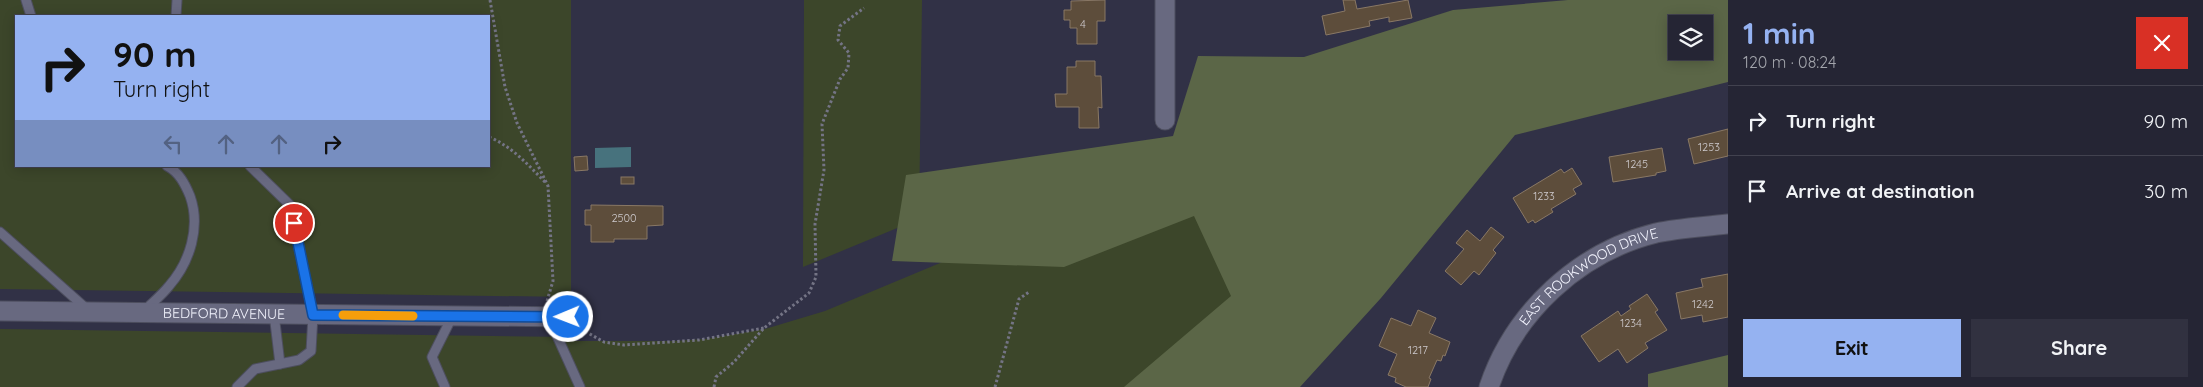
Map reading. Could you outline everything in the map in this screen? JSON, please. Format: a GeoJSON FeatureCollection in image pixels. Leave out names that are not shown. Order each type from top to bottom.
{"type":"FeatureCollection","features":[{"type":"Feature","properties":{"kind":"street"},"geometry":{"type":"LineString","coordinates":[[1165,0],[1165,120]]}},
{"type":"Feature","properties":{"kind":"street","name":"EAST ROOKWOOD DRIVE"},"geometry":{"type":"LineString","coordinates":[[1489,387],[1509,343],[1528,315],[1551,291],[1577,270],[1606,252],[1655,234],[1728,224]]}},
{"type":"Feature","properties":{"kind":"street","name":"BEDFORD AVENUE"},"geometry":{"type":"LineString","coordinates":[[0,311],[563,317]]}},
{"type":"Feature","properties":{"kind":"lane"},"geometry":{"type":"LineString","coordinates":[[26,0],[31,15]]}},
{"type":"Feature","properties":{"kind":"lane"},"geometry":{"type":"LineString","coordinates":[[176,0],[176,15]]}},
{"type":"Feature","properties":{"kind":"lane"},"geometry":{"type":"LineString","coordinates":[[142,312],[170,286],[189,253],[195,230],[195,210],[186,184],[169,167]]}},
{"type":"Feature","properties":{"kind":"lane"},"geometry":{"type":"LineString","coordinates":[[237,387],[255,370],[299,360],[311,351],[313,315],[290,205],[251,167]]}},
{"type":"Feature","properties":{"kind":"lane"},"geometry":{"type":"LineString","coordinates":[[0,232],[90,312]]}},
{"type":"Feature","properties":{"kind":"lane"},"geometry":{"type":"LineString","coordinates":[[274,314],[280,364]]}},
{"type":"Feature","properties":{"kind":"lane"},"geometry":{"type":"LineString","coordinates":[[445,387],[432,357],[452,317]]}},
{"type":"Feature","properties":{"kind":"lane"},"geometry":{"type":"LineString","coordinates":[[563,317],[557,336],[580,387]]}},
{"type":"Feature","properties":{"kind":"path"},"geometry":{"type":"LineString","coordinates":[[490,0],[506,87],[517,122],[548,186],[553,281],[547,301],[550,311],[604,342],[624,346],[699,340],[764,328]]}},
{"type":"Feature","properties":{"kind":"path"},"geometry":{"type":"LineString","coordinates":[[714,387],[716,377],[734,362],[764,328],[809,293],[816,277],[815,224],[824,170],[822,124],[840,80],[848,68],[849,53],[838,40],[840,26],[864,8]]}},
{"type":"Feature","properties":{"kind":"path"},"geometry":{"type":"LineString","coordinates":[[490,137],[502,142],[522,158],[548,186]]}},
{"type":"Feature","properties":{"kind":"path"},"geometry":{"type":"LineString","coordinates":[[995,387],[1019,299],[1029,292]]}},
{"type":"Feature","properties":{"kind":"shaded area"},"geometry":{"type":"Polygon","coordinates":[[[0,0],[571,0],[571,297],[0,289],[0,0]]]}},
{"type":"Feature","properties":{"kind":"shaded area"},"geometry":{"type":"Polygon","coordinates":[[[804,0],[922,0],[919,219],[803,267],[804,0]]]}},
{"type":"Feature","properties":{"kind":"shaded area"},"geometry":{"type":"Polygon","coordinates":[[[1568,0],[1728,0],[1728,82],[1515,135],[1381,298],[1300,387],[1124,387],[1231,296],[1194,216],[1064,267],[892,261],[906,175],[1173,136],[1198,56],[1304,57],[1453,10],[1568,0]]]}},
{"type":"Feature","properties":{"kind":"shaded area"},"geometry":{"type":"Polygon","coordinates":[[[1317,141],[1280,387],[0,387],[0,329],[570,337],[570,341],[674,341],[705,339],[765,329],[825,311],[1055,215],[1317,141]]]}},
{"type":"Feature","properties":{"kind":"shaded area"},"geometry":{"type":"Polygon","coordinates":[[[631,147],[631,167],[595,168],[595,148],[631,147]]]}},
{"type":"Feature","properties":{"kind":"shaded area"},"geometry":{"type":"Polygon","coordinates":[[[1728,355],[1728,387],[1648,387],[1648,374],[1728,355]]]}},
{"type":"Feature","properties":{"kind":"building"},"geometry":{"type":"Polygon","coordinates":[[[1105,0],[1105,21],[1097,21],[1097,44],[1077,44],[1077,28],[1070,28],[1070,20],[1064,20],[1064,10],[1071,10],[1071,1],[1105,0]]]}},
{"type":"Feature","properties":{"kind":"building"},"geometry":{"type":"Polygon","coordinates":[[[1343,0],[1355,0],[1357,9],[1408,0],[1412,18],[1389,22],[1389,17],[1369,21],[1370,26],[1326,35],[1322,16],[1345,11],[1343,0]]]}},
{"type":"Feature","properties":{"kind":"building"},"geometry":{"type":"Polygon","coordinates":[[[1076,61],[1095,61],[1095,76],[1101,76],[1102,108],[1098,107],[1099,128],[1079,128],[1079,107],[1056,107],[1055,94],[1067,94],[1067,67],[1076,67],[1076,61]]]}},
{"type":"Feature","properties":{"kind":"building"},"geometry":{"type":"Polygon","coordinates":[[[1728,129],[1728,156],[1694,164],[1688,139],[1728,129]]]}},
{"type":"Feature","properties":{"kind":"building"},"geometry":{"type":"Polygon","coordinates":[[[1662,148],[1666,171],[1656,173],[1656,175],[1613,182],[1609,157],[1662,148]]]}},
{"type":"Feature","properties":{"kind":"building"},"geometry":{"type":"Polygon","coordinates":[[[587,156],[588,170],[575,171],[574,157],[587,156]]]}},
{"type":"Feature","properties":{"kind":"building"},"geometry":{"type":"Polygon","coordinates":[[[1572,168],[1582,184],[1573,189],[1576,194],[1551,209],[1553,212],[1535,223],[1533,220],[1528,223],[1513,198],[1561,169],[1564,173],[1572,168]]]}},
{"type":"Feature","properties":{"kind":"building"},"geometry":{"type":"Polygon","coordinates":[[[621,177],[634,177],[634,184],[621,184],[621,177]]]}},
{"type":"Feature","properties":{"kind":"building"},"geometry":{"type":"Polygon","coordinates":[[[591,205],[663,206],[663,225],[647,226],[647,239],[614,239],[614,242],[591,242],[591,225],[585,225],[585,210],[591,210],[591,205]]]}},
{"type":"Feature","properties":{"kind":"building"},"geometry":{"type":"Polygon","coordinates":[[[1491,227],[1504,237],[1493,250],[1496,253],[1479,275],[1474,271],[1461,285],[1445,271],[1464,249],[1456,243],[1467,230],[1480,241],[1491,227]]]}},
{"type":"Feature","properties":{"kind":"building"},"geometry":{"type":"Polygon","coordinates":[[[1728,274],[1728,317],[1703,322],[1702,315],[1681,319],[1676,293],[1703,287],[1701,279],[1728,274]]]}},
{"type":"Feature","properties":{"kind":"building"},"geometry":{"type":"Polygon","coordinates":[[[1647,294],[1658,310],[1655,312],[1667,330],[1645,343],[1648,348],[1627,363],[1618,349],[1599,362],[1581,336],[1618,311],[1621,316],[1631,309],[1629,306],[1647,294]]]}},
{"type":"Feature","properties":{"kind":"building"},"geometry":{"type":"Polygon","coordinates":[[[1418,310],[1436,318],[1429,333],[1450,342],[1445,356],[1443,355],[1441,361],[1437,360],[1429,378],[1431,379],[1428,387],[1406,387],[1395,382],[1396,378],[1388,375],[1397,354],[1379,346],[1391,318],[1411,326],[1418,310]]]}},
{"type":"Feature","properties":{"kind":"slow traffic"},"geometry":{"type":"LineString","coordinates":[[343,315],[413,316]]}},
{"type":"Feature","properties":{"kind":"route"},"geometry":{"type":"LineString","coordinates":[[294,223],[313,315],[568,317]]}}]}
